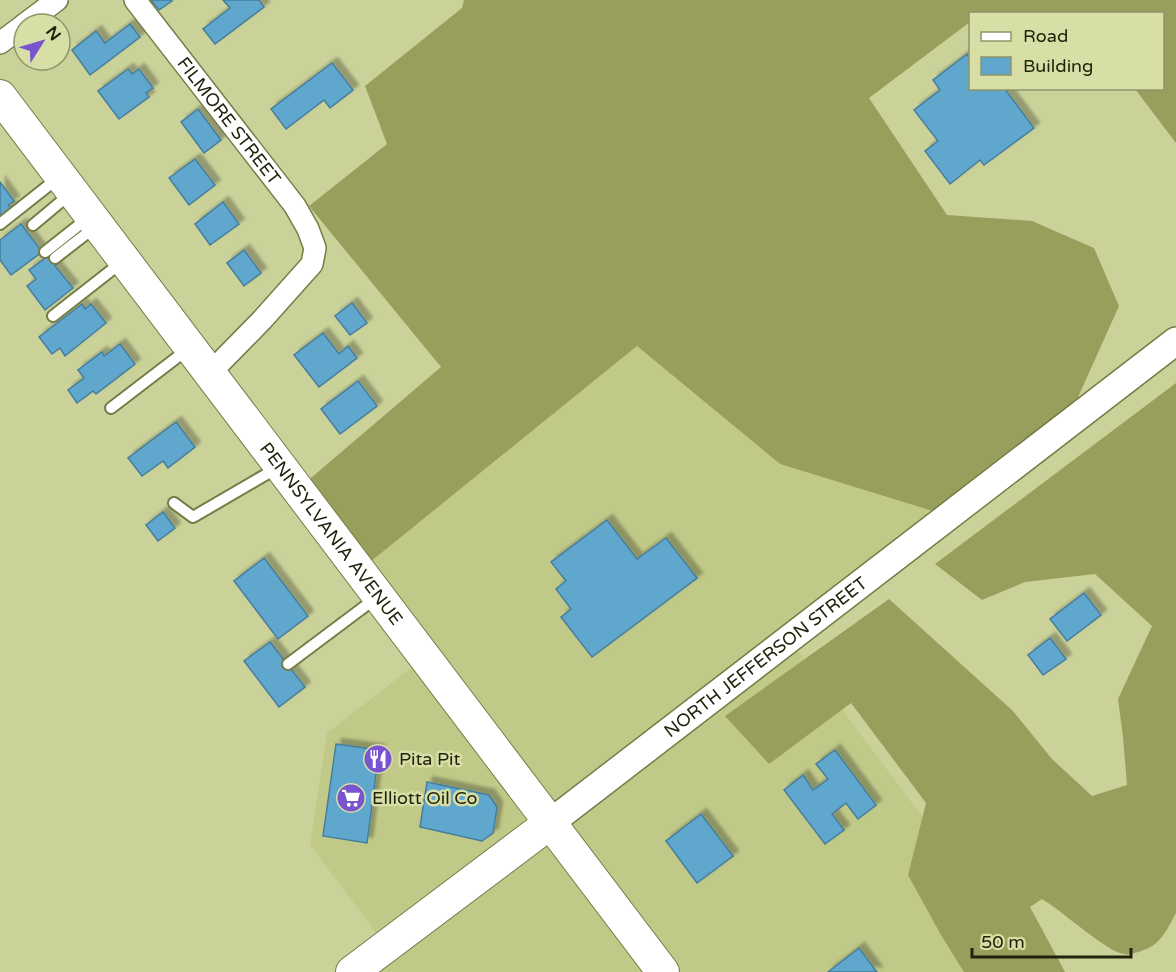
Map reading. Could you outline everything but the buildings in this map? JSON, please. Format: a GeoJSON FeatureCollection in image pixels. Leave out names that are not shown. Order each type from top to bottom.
{"type":"FeatureCollection","features":[{"type":"Feature","properties":{"kind":"main road","name":"PENNSYLVANIA AVENUE"},"geometry":{"type":"LineString","coordinates":[[4,108],[81,202],[663,972]]}},
{"type":"Feature","properties":{"kind":"main road","name":"NORTH JEFFERSON STREET"},"geometry":{"type":"LineString","coordinates":[[352,972],[550,823]]}},
{"type":"Feature","properties":{"kind":"street"},"geometry":{"type":"LineString","coordinates":[[42,12],[57,0]]}},
{"type":"Feature","properties":{"kind":"street","name":"FILMORE STREET"},"geometry":{"type":"LineString","coordinates":[[135,0],[295,206],[308,229],[315,248],[312,264],[210,373]]}},
{"type":"Feature","properties":{"kind":"street","name":"NORTH JEFFERSON STREET"},"geometry":{"type":"LineString","coordinates":[[550,823],[1176,341]]}},
{"type":"Feature","properties":{"kind":"lane"},"geometry":{"type":"LineString","coordinates":[[0,224],[81,202]]}},
{"type":"Feature","properties":{"kind":"lane"},"geometry":{"type":"LineString","coordinates":[[33,225],[81,202]]}},
{"type":"Feature","properties":{"kind":"lane"},"geometry":{"type":"LineString","coordinates":[[50,255],[81,202]]}},
{"type":"Feature","properties":{"kind":"lane"},"geometry":{"type":"LineString","coordinates":[[53,316],[124,260]]}},
{"type":"Feature","properties":{"kind":"lane"},"geometry":{"type":"LineString","coordinates":[[111,408],[190,347]]}},
{"type":"Feature","properties":{"kind":"lane"},"geometry":{"type":"LineString","coordinates":[[174,503],[193,517],[280,466]]}},
{"type":"Feature","properties":{"kind":"lane"},"geometry":{"type":"LineString","coordinates":[[288,664],[379,596]]}},
{"type":"Feature","properties":{"kind":"shaded area"},"geometry":{"type":"Polygon","coordinates":[[[464,0],[1176,0],[1176,143],[1136,90],[1164,90],[1164,12],[969,12],[969,23],[869,98],[947,215],[1032,221],[1094,248],[1119,306],[1066,424],[949,516],[780,464],[637,346],[359,571],[298,489],[441,367],[309,206],[387,144],[365,86],[462,8],[464,0]]]}},
{"type":"Feature","properties":{"kind":"shaded area"},"geometry":{"type":"Polygon","coordinates":[[[637,346],[780,464],[949,516],[789,639],[1039,972],[352,972],[386,946],[310,845],[327,733],[425,657],[359,571],[637,346]]]}},
{"type":"Feature","properties":{"kind":"shaded area"},"geometry":{"type":"Polygon","coordinates":[[[1176,383],[1176,913],[1164,934],[1155,944],[1140,952],[1124,954],[1107,947],[1042,899],[1030,907],[1065,972],[964,972],[908,875],[926,803],[851,703],[769,764],[725,716],[889,599],[1013,711],[1052,759],[1092,796],[1127,785],[1118,699],[1152,626],[1095,574],[1025,582],[982,600],[935,564],[1176,383]]]}},
{"type":"Feature","properties":{"kind":"place","name":"Pita Pit"},"geometry":{"type":"Point","coordinates":[378,759]}},
{"type":"Feature","properties":{"kind":"place","name":"Elliott Oil Co"},"geometry":{"type":"Point","coordinates":[351,798]}}]}
